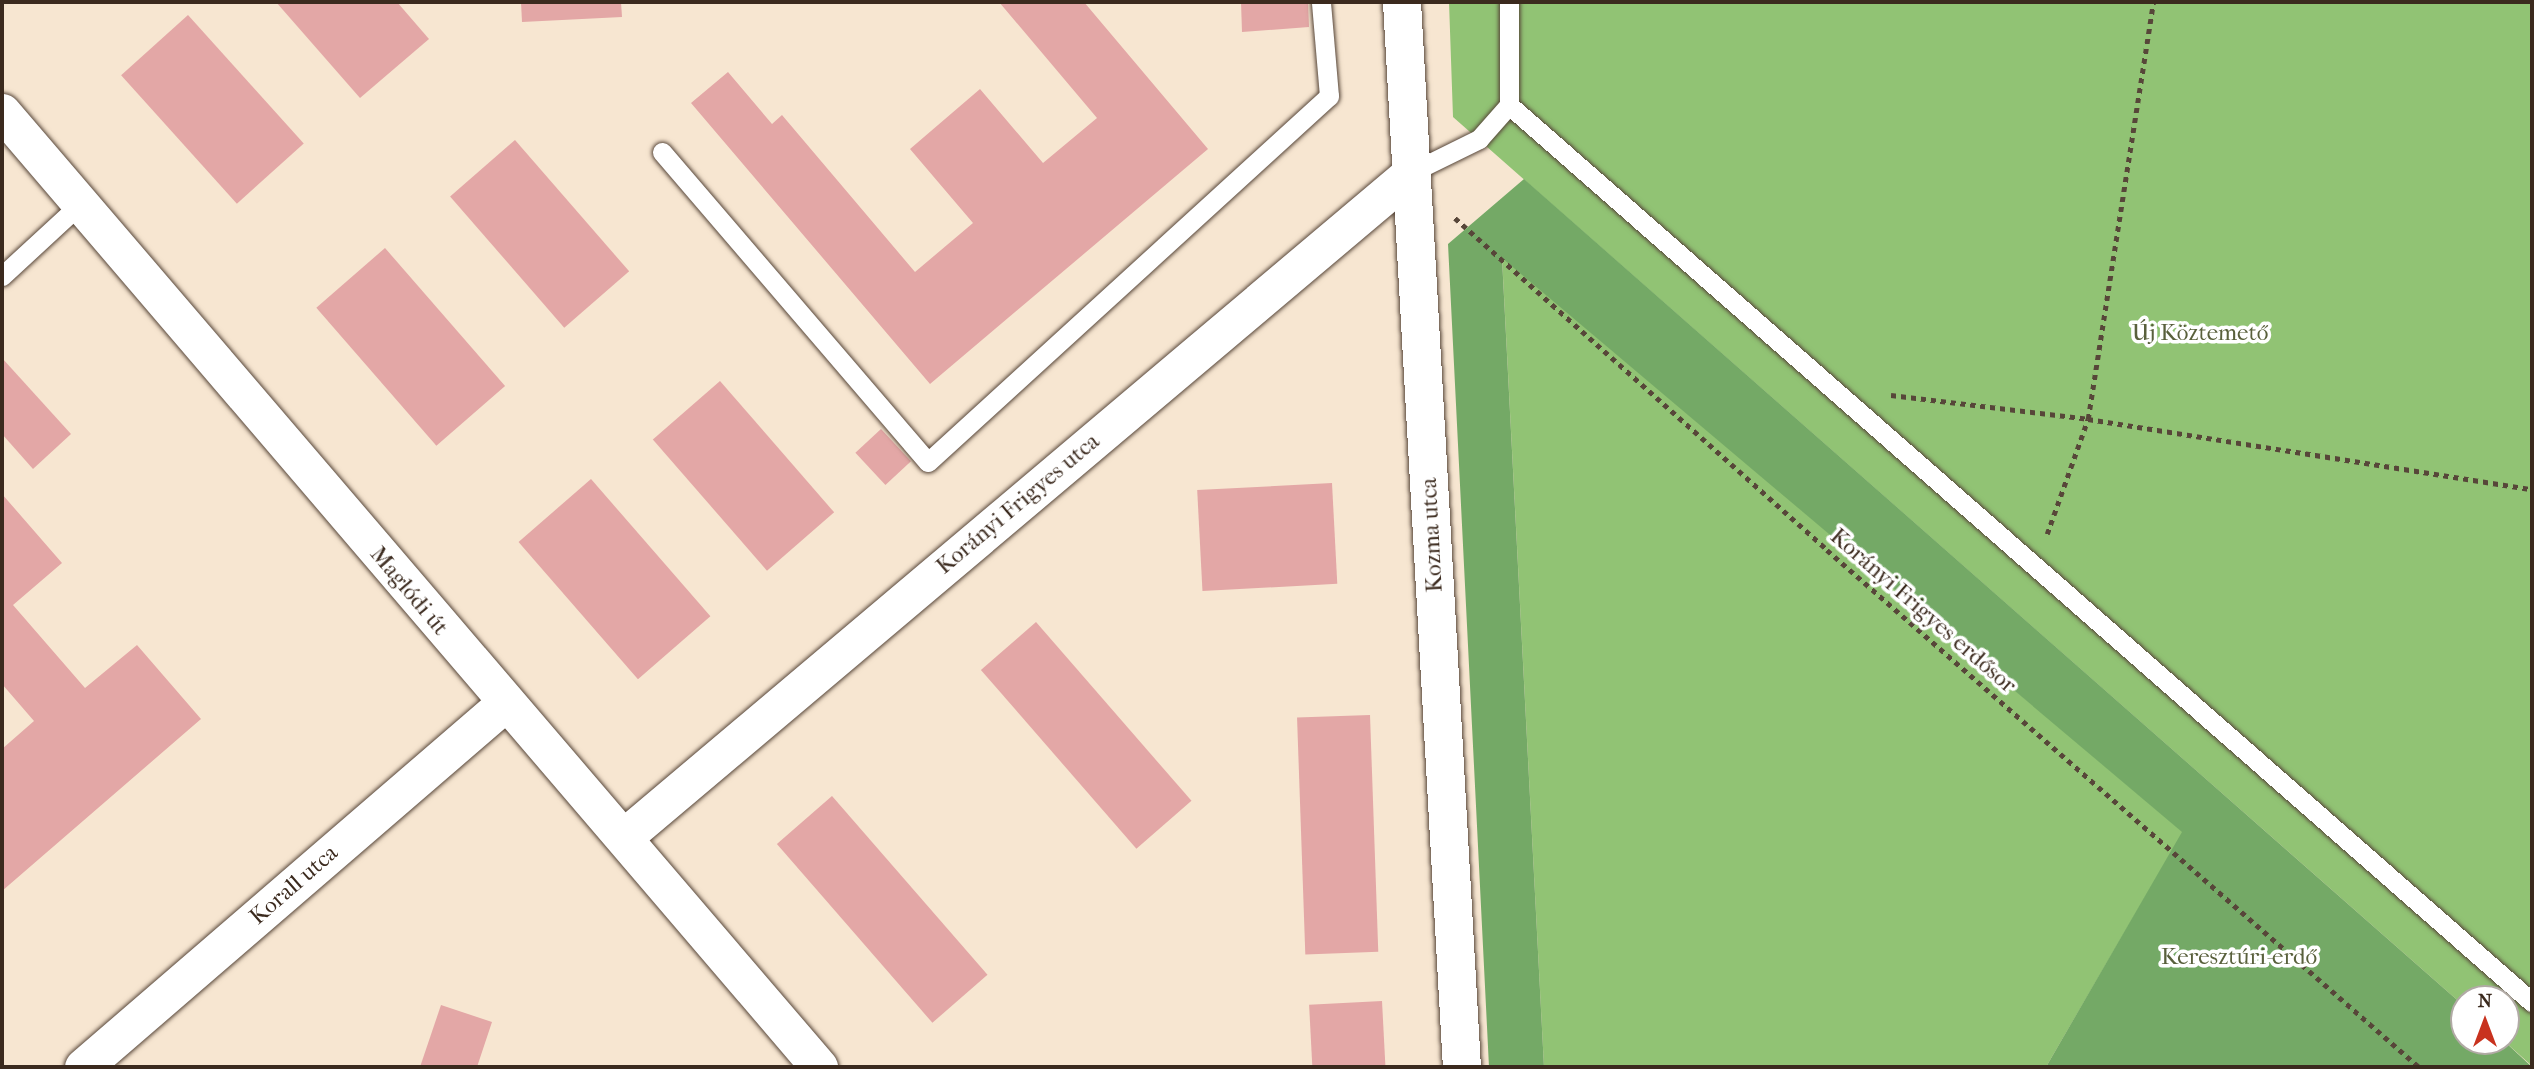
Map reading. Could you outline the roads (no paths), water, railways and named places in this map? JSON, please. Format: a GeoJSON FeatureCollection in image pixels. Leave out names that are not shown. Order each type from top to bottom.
{"type":"FeatureCollection","features":[{"type":"Feature","properties":{"kind":"street","name":"Kozma utca"},"geometry":{"type":"LineString","coordinates":[[1402,2],[1462,1067]]}},
{"type":"Feature","properties":{"kind":"street","name":"Maglódi út"},"geometry":{"type":"LineString","coordinates":[[2,112],[819,1067]]}},
{"type":"Feature","properties":{"kind":"street","name":"Korányi Frigyes utca"},"geometry":{"type":"LineString","coordinates":[[624,836],[1412,172]]}},
{"type":"Feature","properties":{"kind":"street","name":"Korall utca"},"geometry":{"type":"LineString","coordinates":[[83,1067],[505,703]]}},
{"type":"Feature","properties":{"kind":"lane"},"geometry":{"type":"LineString","coordinates":[[663,152],[928,462],[1329,96],[1321,2]]}},
{"type":"Feature","properties":{"kind":"lane"},"geometry":{"type":"LineString","coordinates":[[1412,172],[1479,139],[1509,105],[1508,2]]}},
{"type":"Feature","properties":{"kind":"lane"},"geometry":{"type":"LineString","coordinates":[[1509,105],[1857,407],[2532,1002]]}},
{"type":"Feature","properties":{"kind":"lane"},"geometry":{"type":"LineString","coordinates":[[2,276],[80,204]]}},
{"type":"Feature","properties":{"kind":"park label","name":"Új Köztemető"},"geometry":{"type":"Point","coordinates":[2200,333]}},
{"type":"Feature","properties":{"kind":"park label","name":"Keresztúri-erdő"},"geometry":{"type":"Point","coordinates":[2239,957]}}]}
